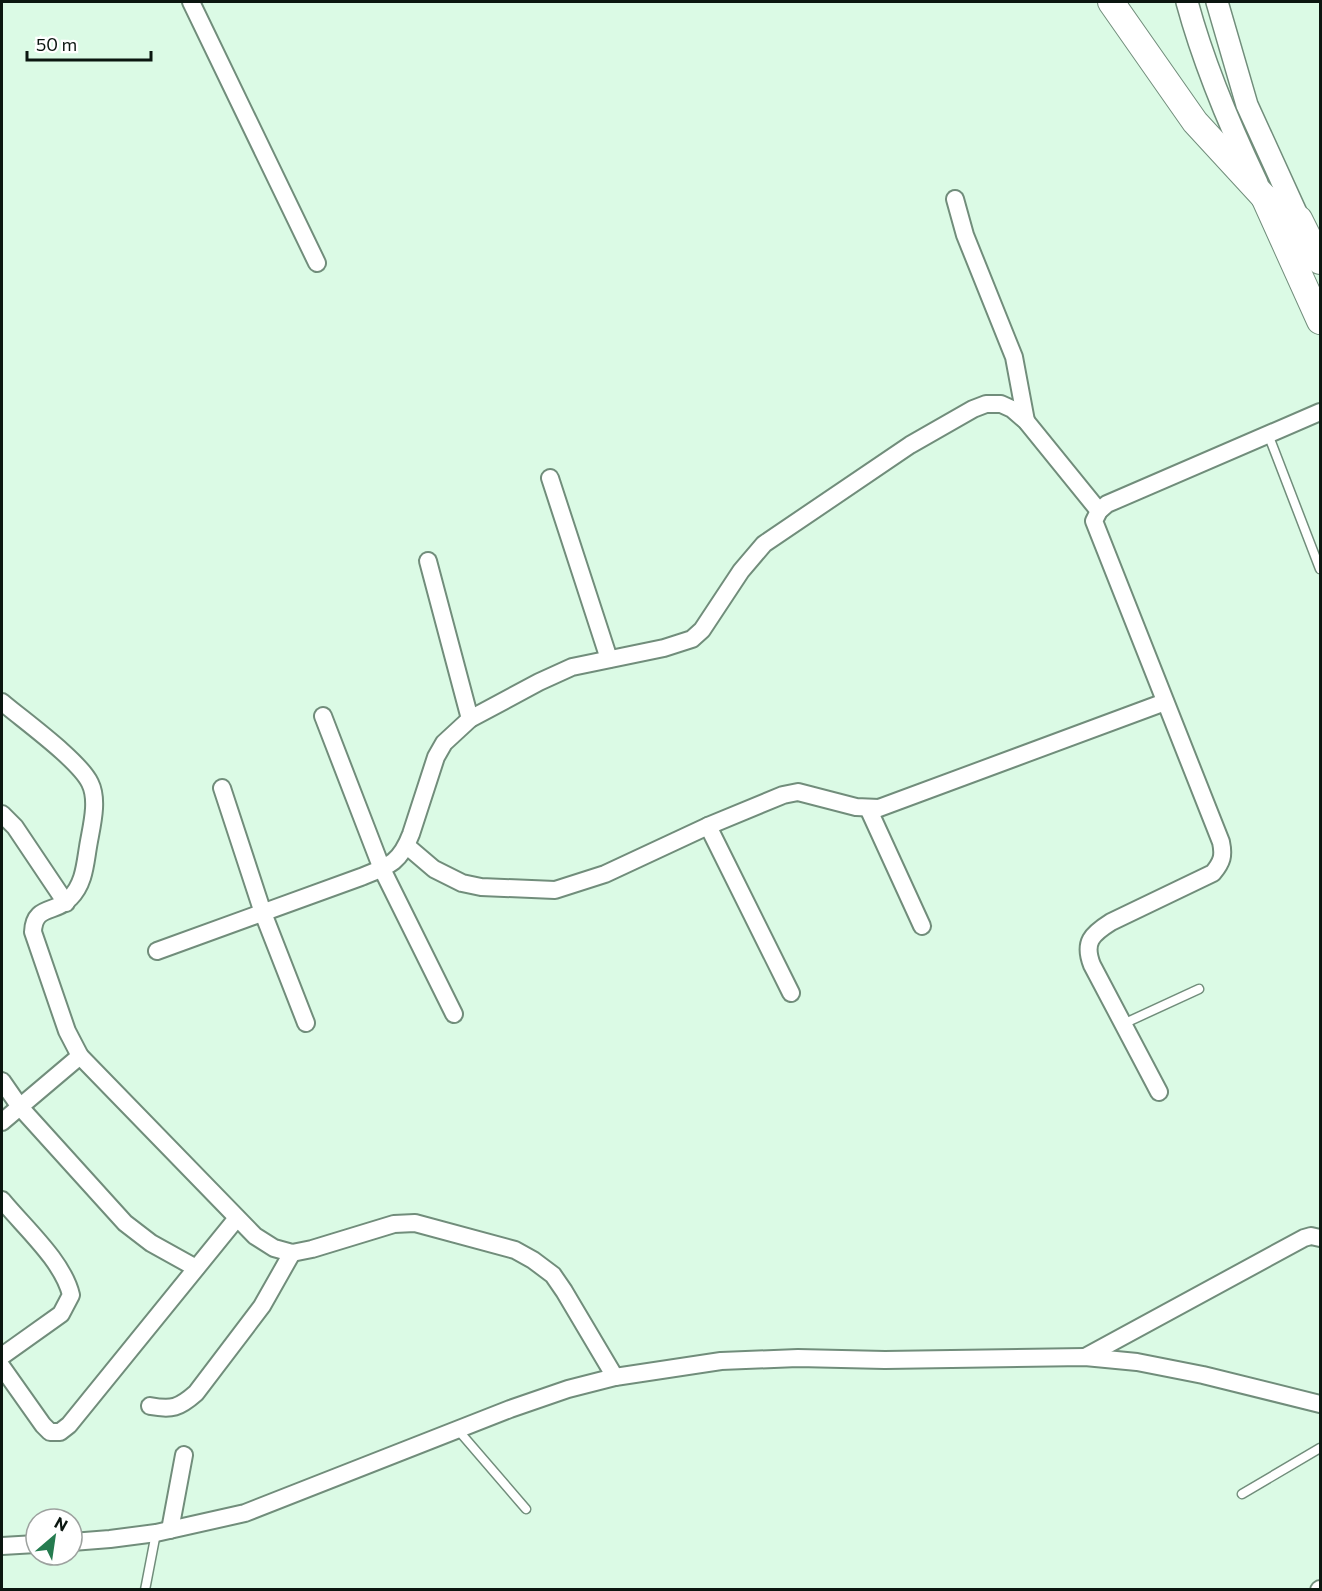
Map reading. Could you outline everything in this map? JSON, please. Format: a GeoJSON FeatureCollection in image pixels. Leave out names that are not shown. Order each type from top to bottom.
{"type":"FeatureCollection","features":[{"type":"Feature","properties":{"kind":"main road"},"geometry":{"type":"LineString","coordinates":[[1111,2],[1195,122],[1264,197],[1299,219],[1320,261]]}},
{"type":"Feature","properties":{"kind":"main road"},"geometry":{"type":"LineString","coordinates":[[1264,197],[1320,321]]}},
{"type":"Feature","properties":{"kind":"street"},"geometry":{"type":"LineString","coordinates":[[191,2],[317,263]]}},
{"type":"Feature","properties":{"kind":"street"},"geometry":{"type":"LineString","coordinates":[[1187,2],[1199,45],[1223,109],[1264,197]]}},
{"type":"Feature","properties":{"kind":"street"},"geometry":{"type":"LineString","coordinates":[[1217,2],[1247,105],[1299,219]]}},
{"type":"Feature","properties":{"kind":"street"},"geometry":{"type":"LineString","coordinates":[[955,199],[965,235],[1014,357],[1026,421]]}},
{"type":"Feature","properties":{"kind":"street"},"geometry":{"type":"LineString","coordinates":[[157,951],[382,869],[398,860],[407,846],[436,757],[444,743],[470,719],[557,673],[588,662],[664,648],[692,639],[702,630],[741,572],[764,544],[910,445],[973,409],[986,404],[1001,404],[1012,409],[1026,421],[1099,511]]}},
{"type":"Feature","properties":{"kind":"street"},"geometry":{"type":"LineString","coordinates":[[1159,1092],[1087,953],[1089,943],[1096,931],[1111,922],[1212,873],[1220,864],[1223,855],[1221,842],[1094,521],[1099,511],[1107,504],[1320,412]]}},
{"type":"Feature","properties":{"kind":"street"},"geometry":{"type":"LineString","coordinates":[[550,478],[609,659]]}},
{"type":"Feature","properties":{"kind":"street"},"geometry":{"type":"LineString","coordinates":[[428,561],[470,719]]}},
{"type":"Feature","properties":{"kind":"street"},"geometry":{"type":"LineString","coordinates":[[2,702],[70,759],[91,783],[94,799],[93,817],[82,881],[76,893],[66,903],[39,913],[33,922],[33,932],[67,1031],[80,1056],[255,1236],[274,1248],[292,1252],[312,1249],[394,1224],[415,1223],[515,1250],[553,1275],[615,1377]]}},
{"type":"Feature","properties":{"kind":"street"},"geometry":{"type":"LineString","coordinates":[[407,846],[434,869],[462,883],[480,887],[555,890],[605,874],[708,825],[765,801],[798,792],[856,807],[879,808],[1165,702]]}},
{"type":"Feature","properties":{"kind":"street"},"geometry":{"type":"LineString","coordinates":[[323,716],[382,869],[454,1014]]}},
{"type":"Feature","properties":{"kind":"street"},"geometry":{"type":"LineString","coordinates":[[222,789],[263,913],[306,1023]]}},
{"type":"Feature","properties":{"kind":"street"},"geometry":{"type":"LineString","coordinates":[[868,808],[922,926]]}},
{"type":"Feature","properties":{"kind":"street"},"geometry":{"type":"LineString","coordinates":[[2,814],[15,827],[66,903]]}},
{"type":"Feature","properties":{"kind":"street"},"geometry":{"type":"LineString","coordinates":[[708,825],[791,993]]}},
{"type":"Feature","properties":{"kind":"street"},"geometry":{"type":"LineString","coordinates":[[2,1122],[80,1056]]}},
{"type":"Feature","properties":{"kind":"street"},"geometry":{"type":"LineString","coordinates":[[2,1081],[20,1107],[124,1223],[151,1243],[196,1268]]}},
{"type":"Feature","properties":{"kind":"street"},"geometry":{"type":"LineString","coordinates":[[2,1200],[61,1268],[71,1295],[61,1314],[2,1356]]}},
{"type":"Feature","properties":{"kind":"street"},"geometry":{"type":"LineString","coordinates":[[2,1367],[43,1425],[50,1432],[60,1432],[69,1425],[237,1218]]}},
{"type":"Feature","properties":{"kind":"street"},"geometry":{"type":"LineString","coordinates":[[1084,1358],[1304,1238],[1311,1236],[1320,1238]]}},
{"type":"Feature","properties":{"kind":"street"},"geometry":{"type":"LineString","coordinates":[[150,1406],[175,1408],[196,1393],[262,1306],[292,1252]]}},
{"type":"Feature","properties":{"kind":"street"},"geometry":{"type":"LineString","coordinates":[[84,1541],[163,1531],[245,1513],[568,1389],[615,1377],[721,1361],[798,1358],[885,1360],[1084,1358],[1137,1362],[1203,1375],[1320,1404]]}},
{"type":"Feature","properties":{"kind":"street"},"geometry":{"type":"LineString","coordinates":[[163,1531],[184,1455]]}},
{"type":"Feature","properties":{"kind":"street"},"geometry":{"type":"LineString","coordinates":[[2,1546],[24,1545]]}},
{"type":"Feature","properties":{"kind":"lane"},"geometry":{"type":"LineString","coordinates":[[1268,434],[1320,569]]}},
{"type":"Feature","properties":{"kind":"lane"},"geometry":{"type":"LineString","coordinates":[[1123,1024],[1199,989]]}},
{"type":"Feature","properties":{"kind":"lane"},"geometry":{"type":"LineString","coordinates":[[458,1430],[526,1509]]}},
{"type":"Feature","properties":{"kind":"lane"},"geometry":{"type":"LineString","coordinates":[[1242,1494],[1320,1448]]}},
{"type":"Feature","properties":{"kind":"lane"},"geometry":{"type":"LineString","coordinates":[[145,1590],[163,1531]]}}]}
